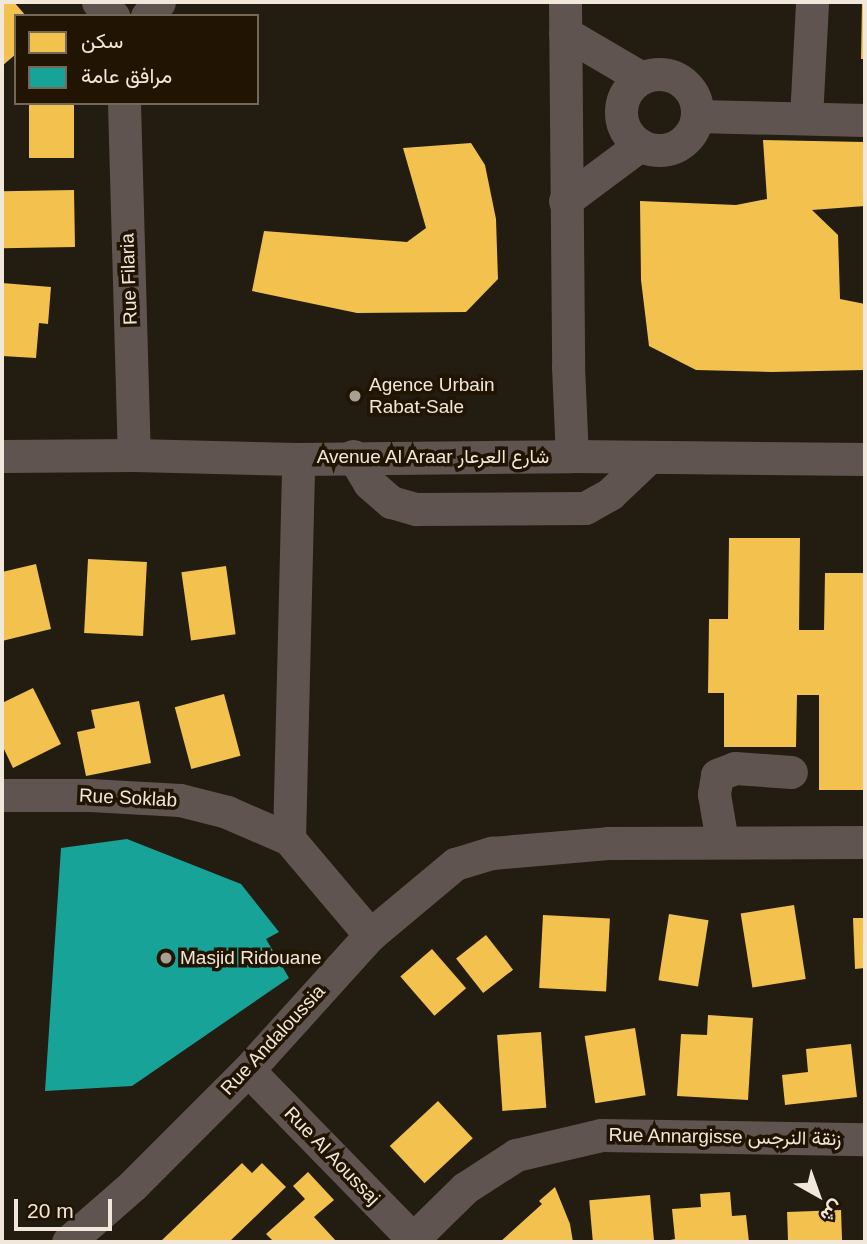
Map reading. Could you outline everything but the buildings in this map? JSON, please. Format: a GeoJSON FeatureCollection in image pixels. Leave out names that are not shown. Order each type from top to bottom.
{"type":"FeatureCollection","features":[{"type":"Feature","properties":{"kind":"street"},"geometry":{"type":"LineString","coordinates":[[98,2],[111,14]]}},
{"type":"Feature","properties":{"kind":"street"},"geometry":{"type":"LineString","coordinates":[[806,118],[812,2]]}},
{"type":"Feature","properties":{"kind":"street"},"geometry":{"type":"LineString","coordinates":[[565,17],[642,78]]}},
{"type":"Feature","properties":{"kind":"street"},"geometry":{"type":"LineString","coordinates":[[565,17],[565,201],[572,456]]}},
{"type":"Feature","properties":{"kind":"street"},"geometry":{"type":"LineString","coordinates":[[665,74],[686,84],[693,93],[697,116],[687,138],[665,150],[640,145],[623,125],[621,111],[631,86],[642,78],[665,74]]}},
{"type":"Feature","properties":{"kind":"street","name":"Rue Filaria"},"geometry":{"type":"LineString","coordinates":[[124,105],[134,455]]}},
{"type":"Feature","properties":{"kind":"street"},"geometry":{"type":"LineString","coordinates":[[697,116],[865,120]]}},
{"type":"Feature","properties":{"kind":"street"},"geometry":{"type":"LineString","coordinates":[[565,201],[640,145]]}},
{"type":"Feature","properties":{"kind":"street","name":"Avenue Al Araar شارع العرعار"},"geometry":{"type":"LineString","coordinates":[[2,456],[865,459]]}},
{"type":"Feature","properties":{"kind":"street"},"geometry":{"type":"LineString","coordinates":[[354,456],[369,484],[391,502],[416,509],[586,508],[610,494],[648,458]]}},
{"type":"Feature","properties":{"kind":"street"},"geometry":{"type":"LineString","coordinates":[[289,839],[298,459]]}},
{"type":"Feature","properties":{"kind":"street"},"geometry":{"type":"LineString","coordinates":[[722,841],[714,794],[717,775],[735,768],[791,772]]}},
{"type":"Feature","properties":{"kind":"street","name":"Rue Soklab"},"geometry":{"type":"LineString","coordinates":[[2,795],[90,795],[180,800],[227,812],[289,839],[370,935]]}},
{"type":"Feature","properties":{"kind":"street","name":"Rue Andaloussia"},"geometry":{"type":"LineString","coordinates":[[68,1242],[133,1185],[248,1070],[370,935],[455,864],[492,853],[608,843],[865,842]]}},
{"type":"Feature","properties":{"kind":"street","name":"Rue Al Aoussaj"},"geometry":{"type":"LineString","coordinates":[[248,1070],[413,1241]]}},
{"type":"Feature","properties":{"kind":"street","name":"Rue Annargisse زنقة النرجس"},"geometry":{"type":"LineString","coordinates":[[413,1241],[465,1188],[516,1155],[601,1135],[865,1139]]}},
{"type":"Feature","properties":{"kind":"place","name":"Agence Urbain Rabat-Sale"},"geometry":{"type":"Point","coordinates":[355,396]}},
{"type":"Feature","properties":{"kind":"place","name":"Masjid Ridouane"},"geometry":{"type":"Point","coordinates":[166,958]}}]}
